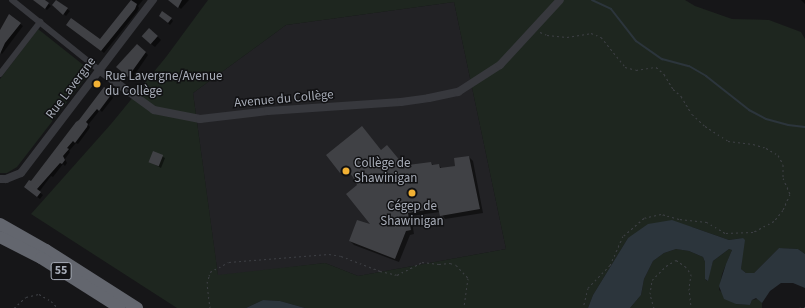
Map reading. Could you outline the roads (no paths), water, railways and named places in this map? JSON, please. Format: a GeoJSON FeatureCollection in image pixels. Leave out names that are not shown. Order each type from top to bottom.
{"type":"FeatureCollection","features":[{"type":"Feature","properties":{"kind":"highway","name":"55"},"geometry":{"type":"LineString","coordinates":[[0,224],[56,256],[137,308]]}},
{"type":"Feature","properties":{"kind":"highway","name":"55"},"geometry":{"type":"LineString","coordinates":[[0,237],[41,258],[120,308]]}},
{"type":"Feature","properties":{"kind":"street","name":"Avenue du Collège"},"geometry":{"type":"LineString","coordinates":[[12,0],[99,70],[154,110],[178,116],[200,119],[268,111],[401,102],[458,92],[500,65],[560,0]]}},
{"type":"Feature","properties":{"kind":"street","name":"Rue Lavergne"},"geometry":{"type":"LineString","coordinates":[[0,179],[6,179],[21,173],[153,0]]}},
{"type":"Feature","properties":{"kind":"street"},"geometry":{"type":"LineString","coordinates":[[0,74],[40,22]]}},
{"type":"Feature","properties":{"kind":"waterway"},"geometry":{"type":"LineString","coordinates":[[592,0],[611,9],[636,41],[662,59],[689,66],[706,76],[749,110],[766,119],[788,125],[805,127]]}},
{"type":"Feature","properties":{"kind":"place","name":"Rue Lavergne/Avenue du Collège"},"geometry":{"type":"Point","coordinates":[97,84]}},
{"type":"Feature","properties":{"kind":"place","name":"Collège de Shawinigan"},"geometry":{"type":"Point","coordinates":[346,171]}},
{"type":"Feature","properties":{"kind":"place","name":"Cégep de Shawinigan"},"geometry":{"type":"Point","coordinates":[412,193]}}]}
